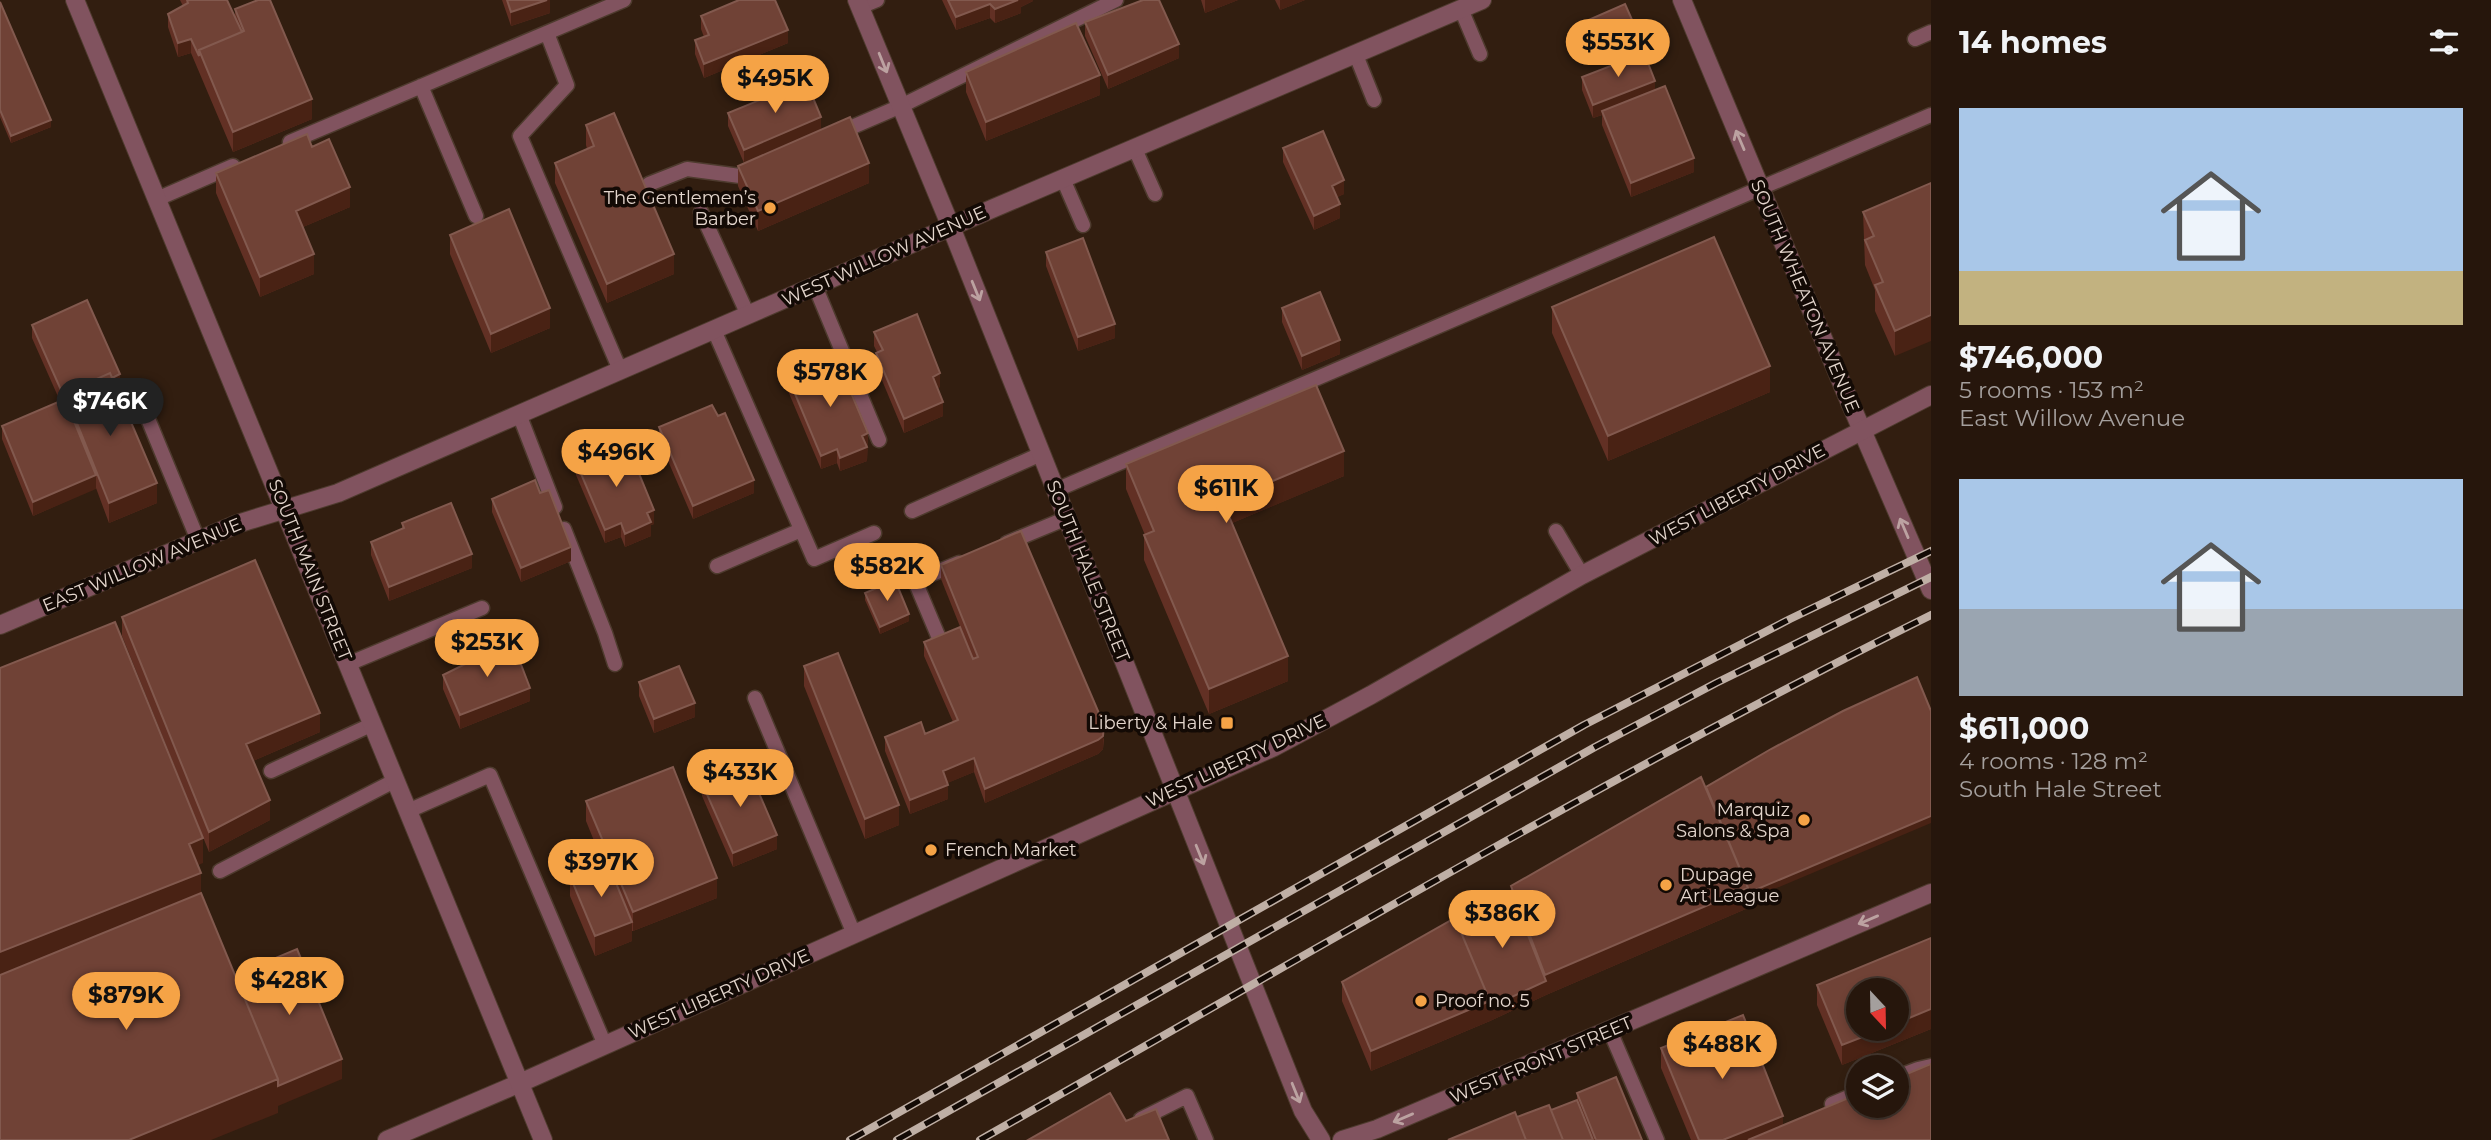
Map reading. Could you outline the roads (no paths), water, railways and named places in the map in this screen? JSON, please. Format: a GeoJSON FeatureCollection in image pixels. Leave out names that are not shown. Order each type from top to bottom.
{"type":"FeatureCollection","features":[{"type":"Feature","properties":{"kind":"street","name":"SOUTH MAIN STREET"},"geometry":{"type":"LineString","coordinates":[[75,0],[543,1140]]}},
{"type":"Feature","properties":{"kind":"street","name":"WEST WILLOW AVENUE"},"geometry":{"type":"LineString","coordinates":[[285,508],[338,493],[1482,0]]}},
{"type":"Feature","properties":{"kind":"street","name":"SOUTH WHEATON AVENUE"},"geometry":{"type":"LineString","coordinates":[[1682,0],[1931,590]]}},
{"type":"Feature","properties":{"kind":"street","name":"SOUTH HALE STREET"},"geometry":{"type":"LineString","coordinates":[[859,3],[1303,1111],[1321,1140]]}},
{"type":"Feature","properties":{"kind":"street","name":"WEST LIBERTY DRIVE"},"geometry":{"type":"LineString","coordinates":[[387,1140],[1274,747],[1582,575],[1931,395]]}},
{"type":"Feature","properties":{"kind":"street","name":"EAST WILLOW AVENUE"},"geometry":{"type":"LineString","coordinates":[[0,625],[198,540],[285,508]]}},
{"type":"Feature","properties":{"kind":"street","name":"WEST FRONT STREET"},"geometry":{"type":"LineString","coordinates":[[1342,1140],[1377,1129],[1931,893]]}},
{"type":"Feature","properties":{"kind":"lane"},"geometry":{"type":"LineString","coordinates":[[283,145],[624,0]]}},
{"type":"Feature","properties":{"kind":"lane"},"geometry":{"type":"LineString","coordinates":[[859,3],[877,0]]}},
{"type":"Feature","properties":{"kind":"lane"},"geometry":{"type":"LineString","coordinates":[[827,138],[901,106],[1116,0]]}},
{"type":"Feature","properties":{"kind":"lane"},"geometry":{"type":"LineString","coordinates":[[1461,9],[1480,54]]}},
{"type":"Feature","properties":{"kind":"lane"},"geometry":{"type":"LineString","coordinates":[[1915,39],[1931,32]]}},
{"type":"Feature","properties":{"kind":"lane"},"geometry":{"type":"LineString","coordinates":[[547,33],[568,85],[520,136],[620,370]]}},
{"type":"Feature","properties":{"kind":"lane"},"geometry":{"type":"LineString","coordinates":[[1356,55],[1374,100]]}},
{"type":"Feature","properties":{"kind":"lane"},"geometry":{"type":"LineString","coordinates":[[421,86],[476,216]]}},
{"type":"Feature","properties":{"kind":"lane"},"geometry":{"type":"LineString","coordinates":[[1056,490],[1931,115]]}},
{"type":"Feature","properties":{"kind":"lane"},"geometry":{"type":"LineString","coordinates":[[1135,149],[1155,194]]}},
{"type":"Feature","properties":{"kind":"lane"},"geometry":{"type":"LineString","coordinates":[[157,199],[245,161]]}},
{"type":"Feature","properties":{"kind":"lane"},"geometry":{"type":"LineString","coordinates":[[649,184],[687,169],[740,176],[764,165]]}},
{"type":"Feature","properties":{"kind":"lane"},"geometry":{"type":"LineString","coordinates":[[1063,179],[1083,225]]}},
{"type":"Feature","properties":{"kind":"lane"},"geometry":{"type":"LineString","coordinates":[[701,212],[748,315]]}},
{"type":"Feature","properties":{"kind":"lane"},"geometry":{"type":"LineString","coordinates":[[815,286],[879,440]]}},
{"type":"Feature","properties":{"kind":"lane"},"geometry":{"type":"LineString","coordinates":[[714,330],[814,559],[874,533]]}},
{"type":"Feature","properties":{"kind":"lane"},"geometry":{"type":"LineString","coordinates":[[139,397],[198,540]]}},
{"type":"Feature","properties":{"kind":"lane"},"geometry":{"type":"LineString","coordinates":[[519,414],[615,664]]}},
{"type":"Feature","properties":{"kind":"lane"},"geometry":{"type":"LineString","coordinates":[[912,511],[1041,454]]}},
{"type":"Feature","properties":{"kind":"lane"},"geometry":{"type":"LineString","coordinates":[[999,546],[1067,518]]}},
{"type":"Feature","properties":{"kind":"lane"},"geometry":{"type":"LineString","coordinates":[[717,566],[801,530]]}},
{"type":"Feature","properties":{"kind":"lane"},"geometry":{"type":"LineString","coordinates":[[1556,531],[1582,575]]}},
{"type":"Feature","properties":{"kind":"lane"},"geometry":{"type":"LineString","coordinates":[[939,638],[915,581],[975,556]]}},
{"type":"Feature","properties":{"kind":"lane"},"geometry":{"type":"LineString","coordinates":[[348,664],[482,608]]}},
{"type":"Feature","properties":{"kind":"lane"},"geometry":{"type":"LineString","coordinates":[[755,698],[854,934]]}},
{"type":"Feature","properties":{"kind":"lane"},"geometry":{"type":"LineString","coordinates":[[271,771],[373,724]]}},
{"type":"Feature","properties":{"kind":"lane"},"geometry":{"type":"LineString","coordinates":[[408,811],[490,775],[605,1045]]}},
{"type":"Feature","properties":{"kind":"lane"},"geometry":{"type":"LineString","coordinates":[[220,871],[396,780]]}},
{"type":"Feature","properties":{"kind":"lane"},"geometry":{"type":"LineString","coordinates":[[1610,1031],[1657,1140]]}},
{"type":"Feature","properties":{"kind":"lane"},"geometry":{"type":"LineString","coordinates":[[1909,1072],[1931,1066]]}},
{"type":"Feature","properties":{"kind":"lane"},"geometry":{"type":"LineString","coordinates":[[1128,1125],[1187,1096],[1206,1140]]}},
{"type":"Feature","properties":{"kind":"lane"},"geometry":{"type":"LineString","coordinates":[[1832,1104],[1846,1098]]}},
{"type":"Feature","properties":{"kind":"railway"},"geometry":{"type":"LineString","coordinates":[[850,1140],[1584,725],[1790,619],[1931,551]]}},
{"type":"Feature","properties":{"kind":"railway"},"geometry":{"type":"LineString","coordinates":[[897,1140],[1595,747],[1716,683],[1931,577]]}},
{"type":"Feature","properties":{"kind":"railway"},"geometry":{"type":"LineString","coordinates":[[980,1140],[1571,805],[1810,676],[1931,615]]}},
{"type":"Feature","properties":{"kind":"place","name":"The Gentlemen’s Barber"},"geometry":{"type":"Point","coordinates":[770,208]}},
{"type":"Feature","properties":{"kind":"place","name":"Liberty & Hale"},"geometry":{"type":"Point","coordinates":[1227,723]}},
{"type":"Feature","properties":{"kind":"place","name":"Marquiz Salons & Spa"},"geometry":{"type":"Point","coordinates":[1804,820]}},
{"type":"Feature","properties":{"kind":"place","name":"French Market"},"geometry":{"type":"Point","coordinates":[931,850]}},
{"type":"Feature","properties":{"kind":"place","name":"Dupage Art League"},"geometry":{"type":"Point","coordinates":[1666,885]}},
{"type":"Feature","properties":{"kind":"place","name":"Proof no. 5"},"geometry":{"type":"Point","coordinates":[1421,1001]}}]}
